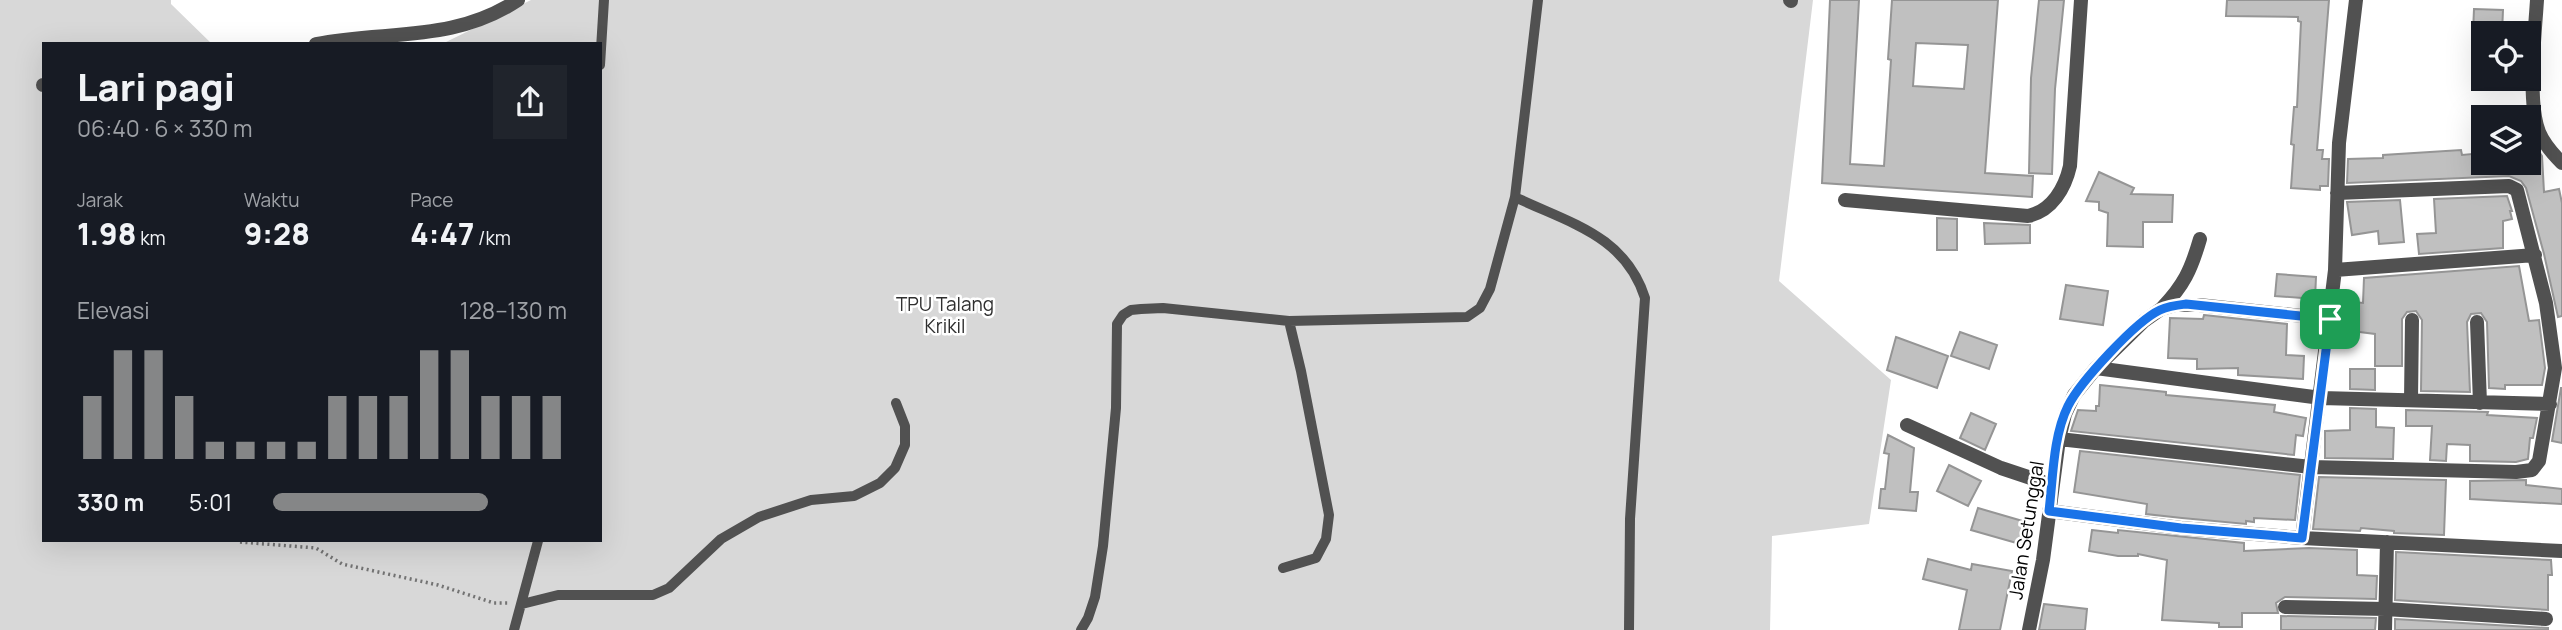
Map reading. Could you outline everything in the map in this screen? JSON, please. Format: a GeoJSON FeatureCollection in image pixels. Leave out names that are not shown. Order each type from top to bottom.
{"type":"FeatureCollection","features":[{"type":"Feature","properties":{"kind":"street"},"geometry":{"type":"LineString","coordinates":[[336,42],[443,31],[494,14],[518,0]]}},
{"type":"Feature","properties":{"kind":"street"},"geometry":{"type":"LineString","coordinates":[[1845,200],[2028,216],[2052,203],[2065,182],[2070,166],[2081,0]]}},
{"type":"Feature","properties":{"kind":"street"},"geometry":{"type":"LineString","coordinates":[[2302,538],[2336,270],[2339,143],[2356,0]]}},
{"type":"Feature","properties":{"kind":"street"},"geometry":{"type":"LineString","coordinates":[[2537,0],[2534,90],[2537,121],[2543,140],[2562,163]]}},
{"type":"Feature","properties":{"kind":"street"},"geometry":{"type":"LineString","coordinates":[[2059,439],[2311,467],[2529,472],[2535,468],[2539,461],[2550,404],[2554,357],[2535,255],[2520,198],[2513,188],[2337,193]]}},
{"type":"Feature","properties":{"kind":"street","name":"Jalan Setunggal"},"geometry":{"type":"LineString","coordinates":[[2029,630],[2059,439],[2068,406],[2096,368],[2180,289],[2189,275],[2200,239]]}},
{"type":"Feature","properties":{"kind":"street"},"geometry":{"type":"LineString","coordinates":[[2336,270],[2535,255]]}},
{"type":"Feature","properties":{"kind":"street"},"geometry":{"type":"LineString","coordinates":[[2161,309],[2199,305],[2330,319]]}},
{"type":"Feature","properties":{"kind":"street"},"geometry":{"type":"LineString","coordinates":[[2411,400],[2412,320]]}},
{"type":"Feature","properties":{"kind":"street"},"geometry":{"type":"LineString","coordinates":[[2477,322],[2480,402]]}},
{"type":"Feature","properties":{"kind":"street"},"geometry":{"type":"LineString","coordinates":[[2096,368],[2321,398],[2550,404]]}},
{"type":"Feature","properties":{"kind":"street"},"geometry":{"type":"LineString","coordinates":[[1907,425],[2001,468],[2052,485]]}},
{"type":"Feature","properties":{"kind":"street"},"geometry":{"type":"LineString","coordinates":[[2049,511],[2181,528],[2302,538],[2562,551]]}},
{"type":"Feature","properties":{"kind":"street"},"geometry":{"type":"LineString","coordinates":[[2385,630],[2387,542]]}},
{"type":"Feature","properties":{"kind":"street"},"geometry":{"type":"LineString","coordinates":[[2286,607],[2385,609],[2546,619]]}},
{"type":"Feature","properties":{"kind":"lane"},"geometry":{"type":"LineString","coordinates":[[601,42],[604,0]]}},
{"type":"Feature","properties":{"kind":"lane"},"geometry":{"type":"LineString","coordinates":[[1081,630],[1095,597],[1103,546],[1116,408],[1117,324],[1123,315],[1131,310],[1163,309],[1289,321],[1467,317],[1480,309],[1490,289],[1515,197],[1538,0]]}},
{"type":"Feature","properties":{"kind":"lane"},"geometry":{"type":"LineString","coordinates":[[1515,197],[1596,235],[1617,250],[1635,273],[1645,298],[1630,519],[1629,630]]}},
{"type":"Feature","properties":{"kind":"lane"},"geometry":{"type":"LineString","coordinates":[[1283,568],[1316,558],[1326,540],[1329,515],[1289,321]]}},
{"type":"Feature","properties":{"kind":"lane"},"geometry":{"type":"LineString","coordinates":[[522,604],[558,595],[653,594],[669,588],[721,539],[759,517],[811,500],[854,496],[880,483],[895,468],[905,445],[905,426],[897,403]]}},
{"type":"Feature","properties":{"kind":"lane"},"geometry":{"type":"LineString","coordinates":[[514,630],[538,542]]}},
{"type":"Feature","properties":{"kind":"path"},"geometry":{"type":"LineString","coordinates":[[240,542],[316,548],[342,564],[438,585],[494,603],[522,604]]}},
{"type":"Feature","properties":{"kind":"green space","name":"TPU Talang Krikil"},"geometry":{"type":"Polygon","coordinates":[[[0,0],[171,0],[171,4],[210,42],[42,42],[42,542],[602,542],[602,42],[446,42],[531,0],[1813,0],[1779,281],[1891,380],[1869,524],[1772,536],[1770,630],[0,630],[0,0]]]}},
{"type":"Feature","properties":{"kind":"building"},"geometry":{"type":"Polygon","coordinates":[[[1830,0],[1859,0],[1850,164],[1884,166],[1892,0],[1998,0],[1985,173],[2033,176],[2032,197],[1822,183],[1830,0]],[[1916,43],[1913,86],[1964,89],[1968,45],[1916,43]]]}},
{"type":"Feature","properties":{"kind":"building"},"geometry":{"type":"Polygon","coordinates":[[[2039,0],[2064,0],[2055,89],[2052,174],[2029,173],[2031,78],[2039,0]]]}},
{"type":"Feature","properties":{"kind":"building"},"geometry":{"type":"Polygon","coordinates":[[[2227,0],[2329,0],[2317,150],[2323,150],[2322,159],[2329,159],[2328,186],[2320,186],[2320,190],[2291,188],[2294,145],[2291,144],[2294,107],[2297,107],[2301,22],[2298,17],[2226,16],[2227,0]]]}},
{"type":"Feature","properties":{"kind":"building"},"geometry":{"type":"Polygon","coordinates":[[[2474,9],[2503,10],[2503,21],[2474,21],[2474,9]]]}},
{"type":"Feature","properties":{"kind":"building"},"geometry":{"type":"Polygon","coordinates":[[[2461,150],[2462,155],[2471,154],[2471,175],[2541,175],[2542,156],[2544,192],[2559,189],[2562,203],[2562,316],[2558,317],[2544,254],[2526,188],[2521,181],[2509,176],[2347,183],[2348,159],[2461,150]]]}},
{"type":"Feature","properties":{"kind":"building"},"geometry":{"type":"Polygon","coordinates":[[[2099,172],[2134,188],[2131,194],[2173,195],[2172,222],[2143,222],[2143,247],[2107,246],[2108,213],[2099,210],[2099,202],[2086,201],[2099,172]]]}},
{"type":"Feature","properties":{"kind":"building"},"geometry":{"type":"Polygon","coordinates":[[[2507,196],[2512,219],[2503,221],[2503,248],[2419,254],[2417,234],[2436,233],[2434,199],[2507,196]]]}},
{"type":"Feature","properties":{"kind":"building"},"geometry":{"type":"Polygon","coordinates":[[[2400,200],[2404,242],[2379,244],[2378,231],[2352,235],[2347,202],[2400,200]]]}},
{"type":"Feature","properties":{"kind":"building"},"geometry":{"type":"Polygon","coordinates":[[[1937,218],[1957,219],[1957,250],[1937,250],[1937,218]]]}},
{"type":"Feature","properties":{"kind":"building"},"geometry":{"type":"Polygon","coordinates":[[[1984,223],[2030,225],[2030,243],[1985,244],[1984,223]]]}},
{"type":"Feature","properties":{"kind":"building"},"geometry":{"type":"Polygon","coordinates":[[[2519,266],[2529,321],[2539,320],[2545,368],[2542,385],[2489,388],[2487,322],[2481,313],[2471,314],[2467,322],[2470,392],[2421,391],[2422,320],[2416,311],[2407,312],[2402,319],[2402,366],[2375,366],[2375,334],[2343,330],[2346,301],[2363,303],[2364,278],[2519,266]]]}},
{"type":"Feature","properties":{"kind":"building"},"geometry":{"type":"Polygon","coordinates":[[[2277,274],[2316,277],[2315,299],[2275,296],[2277,274]]]}},
{"type":"Feature","properties":{"kind":"building"},"geometry":{"type":"Polygon","coordinates":[[[2066,285],[2108,291],[2103,325],[2060,319],[2066,285]]]}},
{"type":"Feature","properties":{"kind":"building"},"geometry":{"type":"Polygon","coordinates":[[[2204,315],[2287,324],[2286,355],[2304,356],[2303,379],[2238,375],[2238,368],[2197,369],[2197,359],[2168,358],[2170,318],[2203,319],[2204,315]]]}},
{"type":"Feature","properties":{"kind":"building"},"geometry":{"type":"Polygon","coordinates":[[[1960,332],[1997,345],[1989,369],[1951,356],[1960,332]]]}},
{"type":"Feature","properties":{"kind":"building"},"geometry":{"type":"Polygon","coordinates":[[[1896,337],[1948,356],[1937,388],[1887,370],[1896,337]]]}},
{"type":"Feature","properties":{"kind":"building"},"geometry":{"type":"Polygon","coordinates":[[[2350,369],[2375,369],[2375,390],[2350,389],[2350,369]]]}},
{"type":"Feature","properties":{"kind":"building"},"geometry":{"type":"Polygon","coordinates":[[[2100,385],[2166,392],[2166,395],[2275,405],[2274,412],[2306,418],[2303,436],[2296,435],[2294,455],[2071,431],[2078,410],[2096,411],[2096,406],[2099,406],[2100,385]]]}},
{"type":"Feature","properties":{"kind":"building"},"geometry":{"type":"Polygon","coordinates":[[[2562,388],[2562,443],[2552,441],[2562,388]]]}},
{"type":"Feature","properties":{"kind":"building"},"geometry":{"type":"Polygon","coordinates":[[[2350,408],[2376,409],[2376,427],[2394,428],[2393,459],[2325,458],[2325,431],[2350,430],[2350,408]]]}},
{"type":"Feature","properties":{"kind":"building"},"geometry":{"type":"Polygon","coordinates":[[[2406,410],[2488,412],[2487,415],[2537,418],[2533,438],[2530,438],[2528,459],[2516,462],[2470,461],[2470,445],[2447,444],[2446,461],[2430,460],[2432,426],[2406,426],[2406,410]]]}},
{"type":"Feature","properties":{"kind":"building"},"geometry":{"type":"Polygon","coordinates":[[[1971,413],[1996,424],[1985,450],[1960,438],[1971,413]]]}},
{"type":"Feature","properties":{"kind":"building"},"geometry":{"type":"Polygon","coordinates":[[[1888,435],[1914,448],[1910,492],[1918,492],[1916,511],[1879,508],[1881,489],[1885,489],[1889,454],[1884,453],[1888,435]]]}},
{"type":"Feature","properties":{"kind":"building"},"geometry":{"type":"Polygon","coordinates":[[[2080,451],[2300,475],[2295,520],[2254,518],[2254,522],[2246,521],[2246,524],[2146,514],[2147,504],[2074,492],[2080,451]]]}},
{"type":"Feature","properties":{"kind":"building"},"geometry":{"type":"Polygon","coordinates":[[[1949,465],[1981,481],[1968,506],[1937,491],[1949,465]]]}},
{"type":"Feature","properties":{"kind":"building"},"geometry":{"type":"Polygon","coordinates":[[[2319,477],[2446,480],[2444,535],[2394,533],[2361,528],[2360,531],[2313,529],[2319,477]]]}},
{"type":"Feature","properties":{"kind":"building"},"geometry":{"type":"Polygon","coordinates":[[[2526,480],[2526,485],[2562,489],[2562,504],[2470,499],[2470,481],[2526,480]]]}},
{"type":"Feature","properties":{"kind":"building"},"geometry":{"type":"Polygon","coordinates":[[[1978,508],[2026,522],[2020,544],[1971,530],[1978,508]]]}},
{"type":"Feature","properties":{"kind":"building"},"geometry":{"type":"Polygon","coordinates":[[[2092,530],[2118,533],[2118,530],[2244,543],[2244,551],[2309,548],[2357,550],[2357,575],[2377,576],[2376,599],[2285,597],[2276,603],[2278,613],[2242,613],[2242,627],[2162,620],[2167,560],[2138,554],[2118,556],[2089,551],[2092,530]]]}},
{"type":"Feature","properties":{"kind":"building"},"geometry":{"type":"Polygon","coordinates":[[[2396,552],[2551,560],[2548,610],[2395,600],[2396,552]]]}},
{"type":"Feature","properties":{"kind":"building"},"geometry":{"type":"Polygon","coordinates":[[[1928,559],[1971,570],[1972,564],[2012,571],[2000,630],[1959,630],[1967,590],[1923,579],[1928,559]]]}},
{"type":"Feature","properties":{"kind":"building"},"geometry":{"type":"Polygon","coordinates":[[[2044,604],[2087,609],[2085,630],[2039,630],[2044,604]]]}},
{"type":"Feature","properties":{"kind":"building"},"geometry":{"type":"Polygon","coordinates":[[[2281,616],[2376,618],[2375,630],[2281,630],[2281,616]]]}},
{"type":"Feature","properties":{"kind":"building"},"geometry":{"type":"Polygon","coordinates":[[[2395,619],[2548,628],[2548,630],[2395,630],[2395,619]]]}},
{"type":"Feature","properties":{"kind":"route"},"geometry":{"type":"LineString","coordinates":[[2186,304],[2330,319],[2302,538],[2181,528],[2049,511],[2059,439],[2065,414],[2074,395],[2089,376],[2144,321],[2161,309],[2186,304]]}}]}
